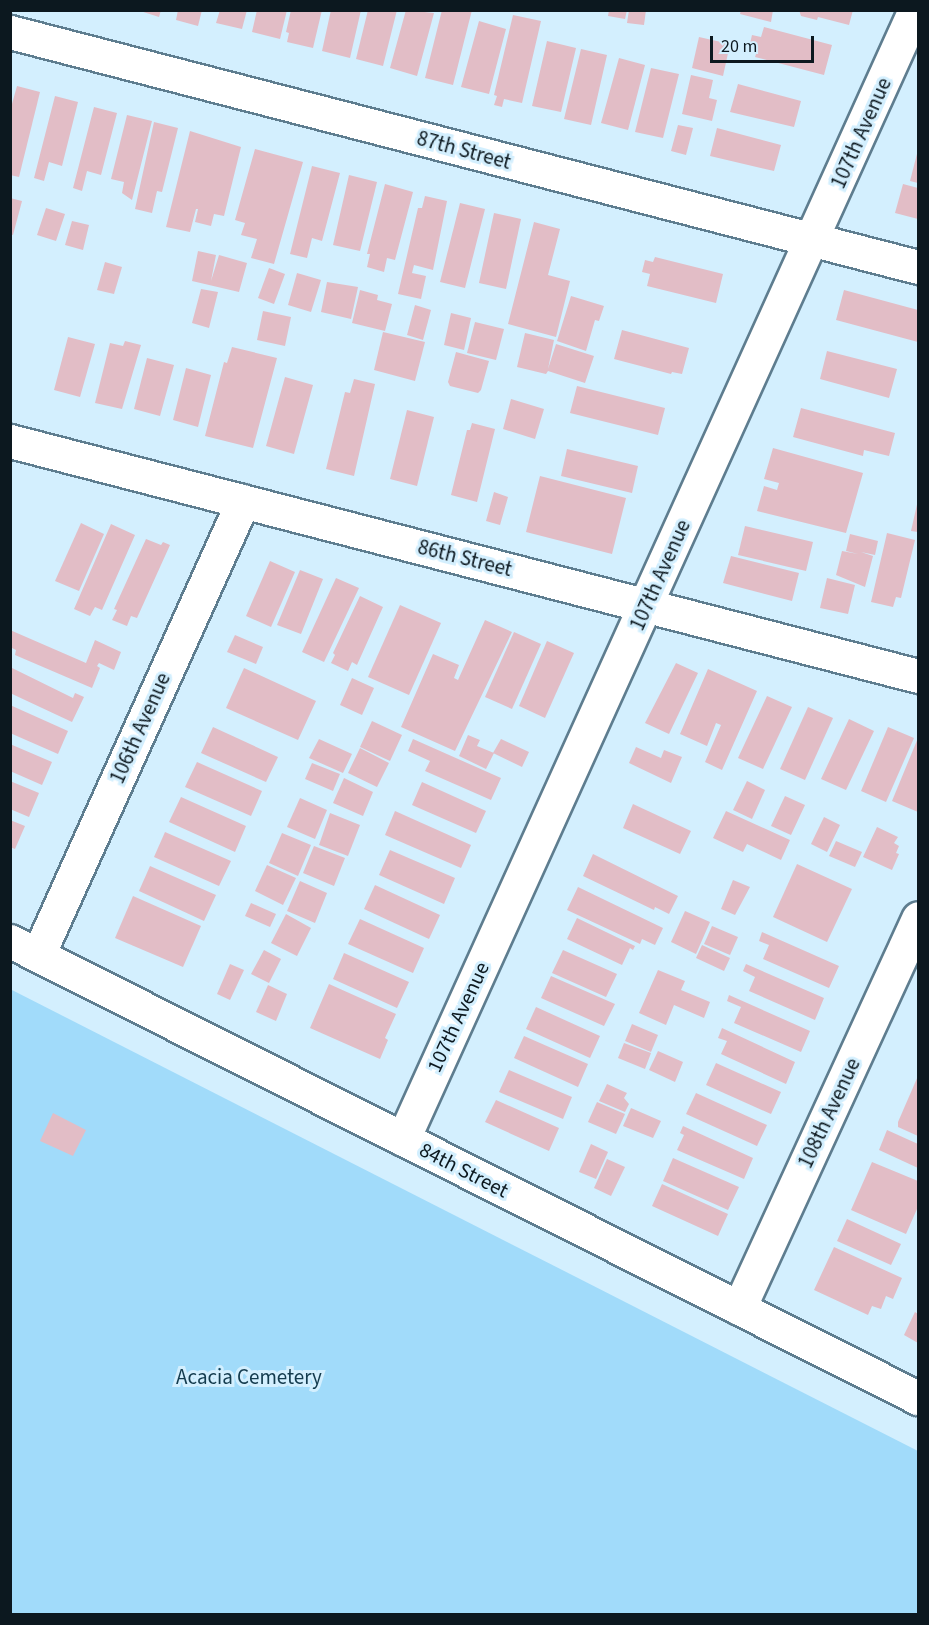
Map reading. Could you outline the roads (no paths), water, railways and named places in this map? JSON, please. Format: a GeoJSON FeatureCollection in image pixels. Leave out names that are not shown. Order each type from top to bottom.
{"type":"FeatureCollection","features":[{"type":"Feature","properties":{"kind":"street","name":"107th Avenue"},"geometry":{"type":"LineString","coordinates":[[403,1139],[813,240],[915,10]]}},
{"type":"Feature","properties":{"kind":"street","name":"87th Street"},"geometry":{"type":"LineString","coordinates":[[10,32],[918,267]]}},
{"type":"Feature","properties":{"kind":"street","name":"86th Street"},"geometry":{"type":"LineString","coordinates":[[10,441],[918,676]]}},
{"type":"Feature","properties":{"kind":"street","name":"106th Avenue"},"geometry":{"type":"LineString","coordinates":[[24,948],[243,501]]}},
{"type":"Feature","properties":{"kind":"street","name":"108th Avenue"},"geometry":{"type":"LineString","coordinates":[[739,1308],[918,918]]}},
{"type":"Feature","properties":{"kind":"street","name":"84th Street"},"geometry":{"type":"LineString","coordinates":[[24,948],[918,1398]]}},
{"type":"Feature","properties":{"kind":"park label","name":"Acacia Cemetery"},"geometry":{"type":"Point","coordinates":[249,1377]}}]}
